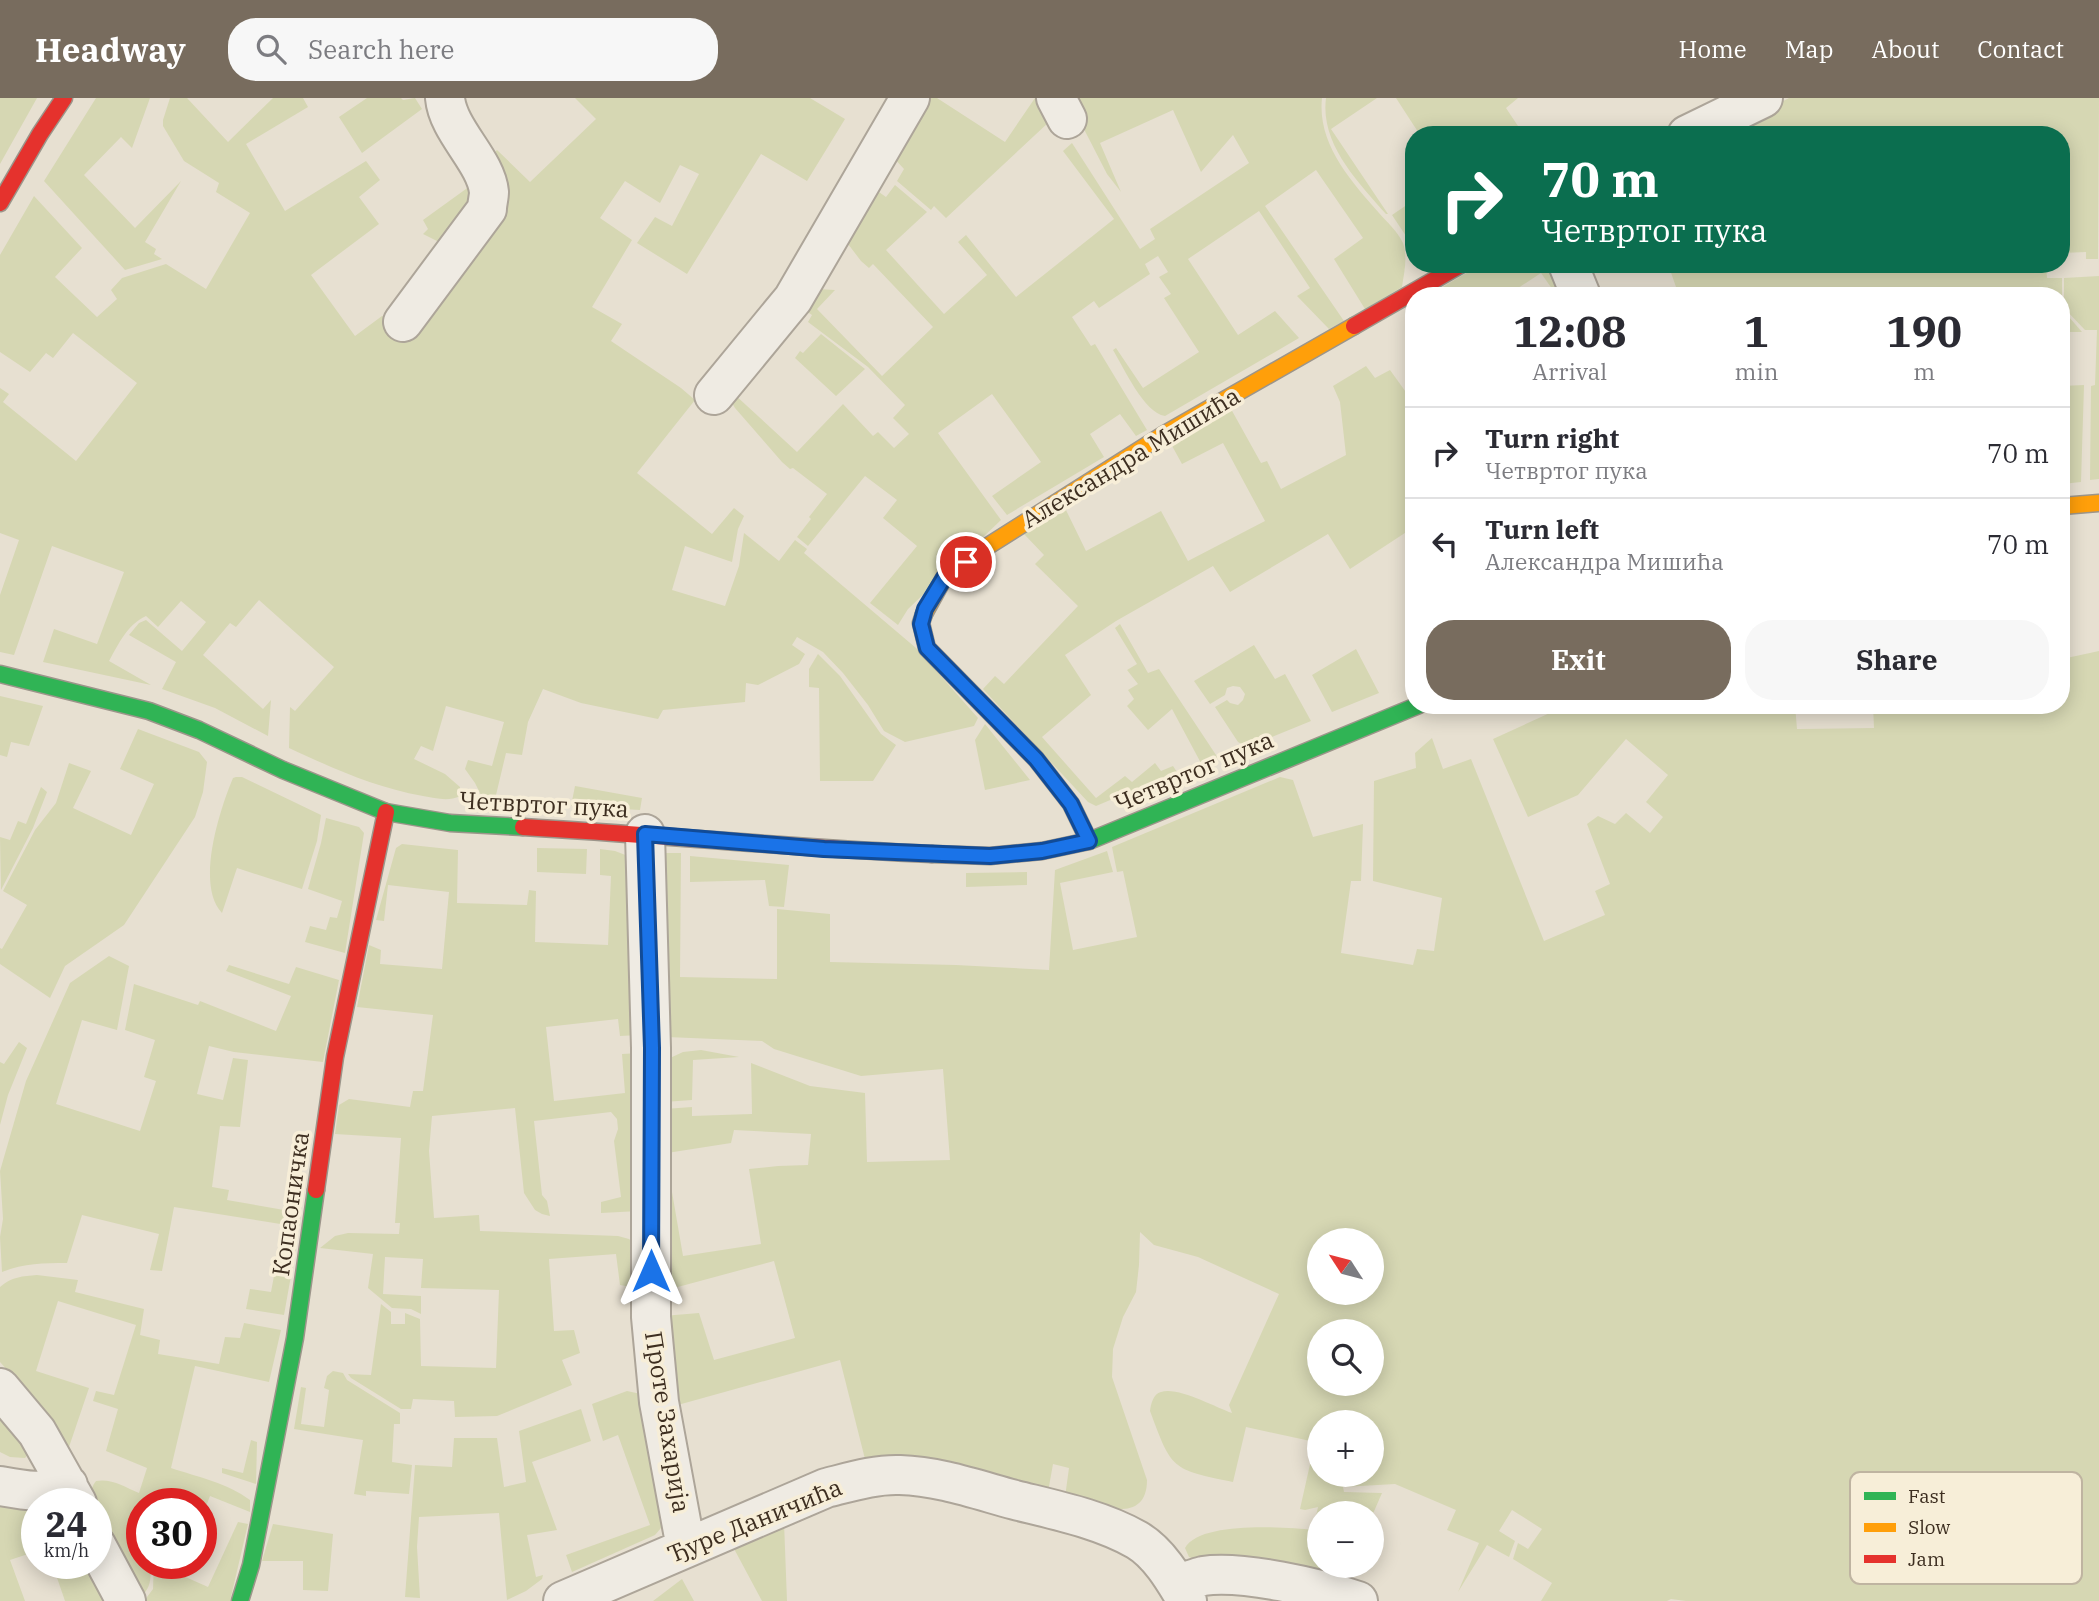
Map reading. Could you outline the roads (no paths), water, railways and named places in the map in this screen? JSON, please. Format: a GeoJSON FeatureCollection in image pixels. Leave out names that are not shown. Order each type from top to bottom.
{"type":"FeatureCollection","features":[{"type":"Feature","properties":{"kind":"street"},"geometry":{"type":"LineString","coordinates":[[0,203],[64,98]]}},
{"type":"Feature","properties":{"kind":"street"},"geometry":{"type":"LineString","coordinates":[[403,322],[487,209],[489,192],[485,177],[454,125],[446,106],[446,98]]}},
{"type":"Feature","properties":{"kind":"street"},"geometry":{"type":"LineString","coordinates":[[714,395],[793,299],[910,98]]}},
{"type":"Feature","properties":{"kind":"street"},"geometry":{"type":"LineString","coordinates":[[1705,126],[1763,98]]}},
{"type":"Feature","properties":{"kind":"street","name":"Александра Мишића"},"geometry":{"type":"LineString","coordinates":[[1422,287],[1446,273]]}},
{"type":"Feature","properties":{"kind":"street","name":"Александра Мишића"},"geometry":{"type":"LineString","coordinates":[[1089,841],[1071,804],[1036,759],[927,648],[921,624],[925,609],[944,578],[988,546],[1163,435],[1405,297]]}},
{"type":"Feature","properties":{"kind":"street"},"geometry":{"type":"LineString","coordinates":[[2070,505],[2099,503]]}},
{"type":"Feature","properties":{"kind":"street","name":"Четвртог пука"},"geometry":{"type":"LineString","coordinates":[[0,674],[149,711],[199,730],[283,770],[386,812],[450,823],[645,834],[824,849],[990,856],[1042,851],[1089,841],[1405,711]]}},
{"type":"Feature","properties":{"kind":"street","name":"Копаоничка"},"geometry":{"type":"LineString","coordinates":[[240,1601],[251,1564],[295,1338],[335,1057],[386,812]]}},
{"type":"Feature","properties":{"kind":"street","name":"Проте Захарија"},"geometry":{"type":"LineString","coordinates":[[645,834],[652,1048],[651,1317],[659,1402],[686,1548]]}},
{"type":"Feature","properties":{"kind":"street"},"geometry":{"type":"LineString","coordinates":[[0,1388],[37,1432],[69,1488]]}},
{"type":"Feature","properties":{"kind":"street","name":"Ђуре Даничића"},"geometry":{"type":"LineString","coordinates":[[563,1601],[827,1488],[869,1478],[898,1475],[971,1488],[1109,1527],[1138,1541],[1156,1556],[1182,1593],[1202,1576],[1244,1576],[1293,1584],[1358,1601]]}},
{"type":"Feature","properties":{"kind":"street"},"geometry":{"type":"LineString","coordinates":[[0,1486],[21,1489]]}},
{"type":"Feature","properties":{"kind":"street"},"geometry":{"type":"LineString","coordinates":[[112,1575],[126,1601]]}}]}
